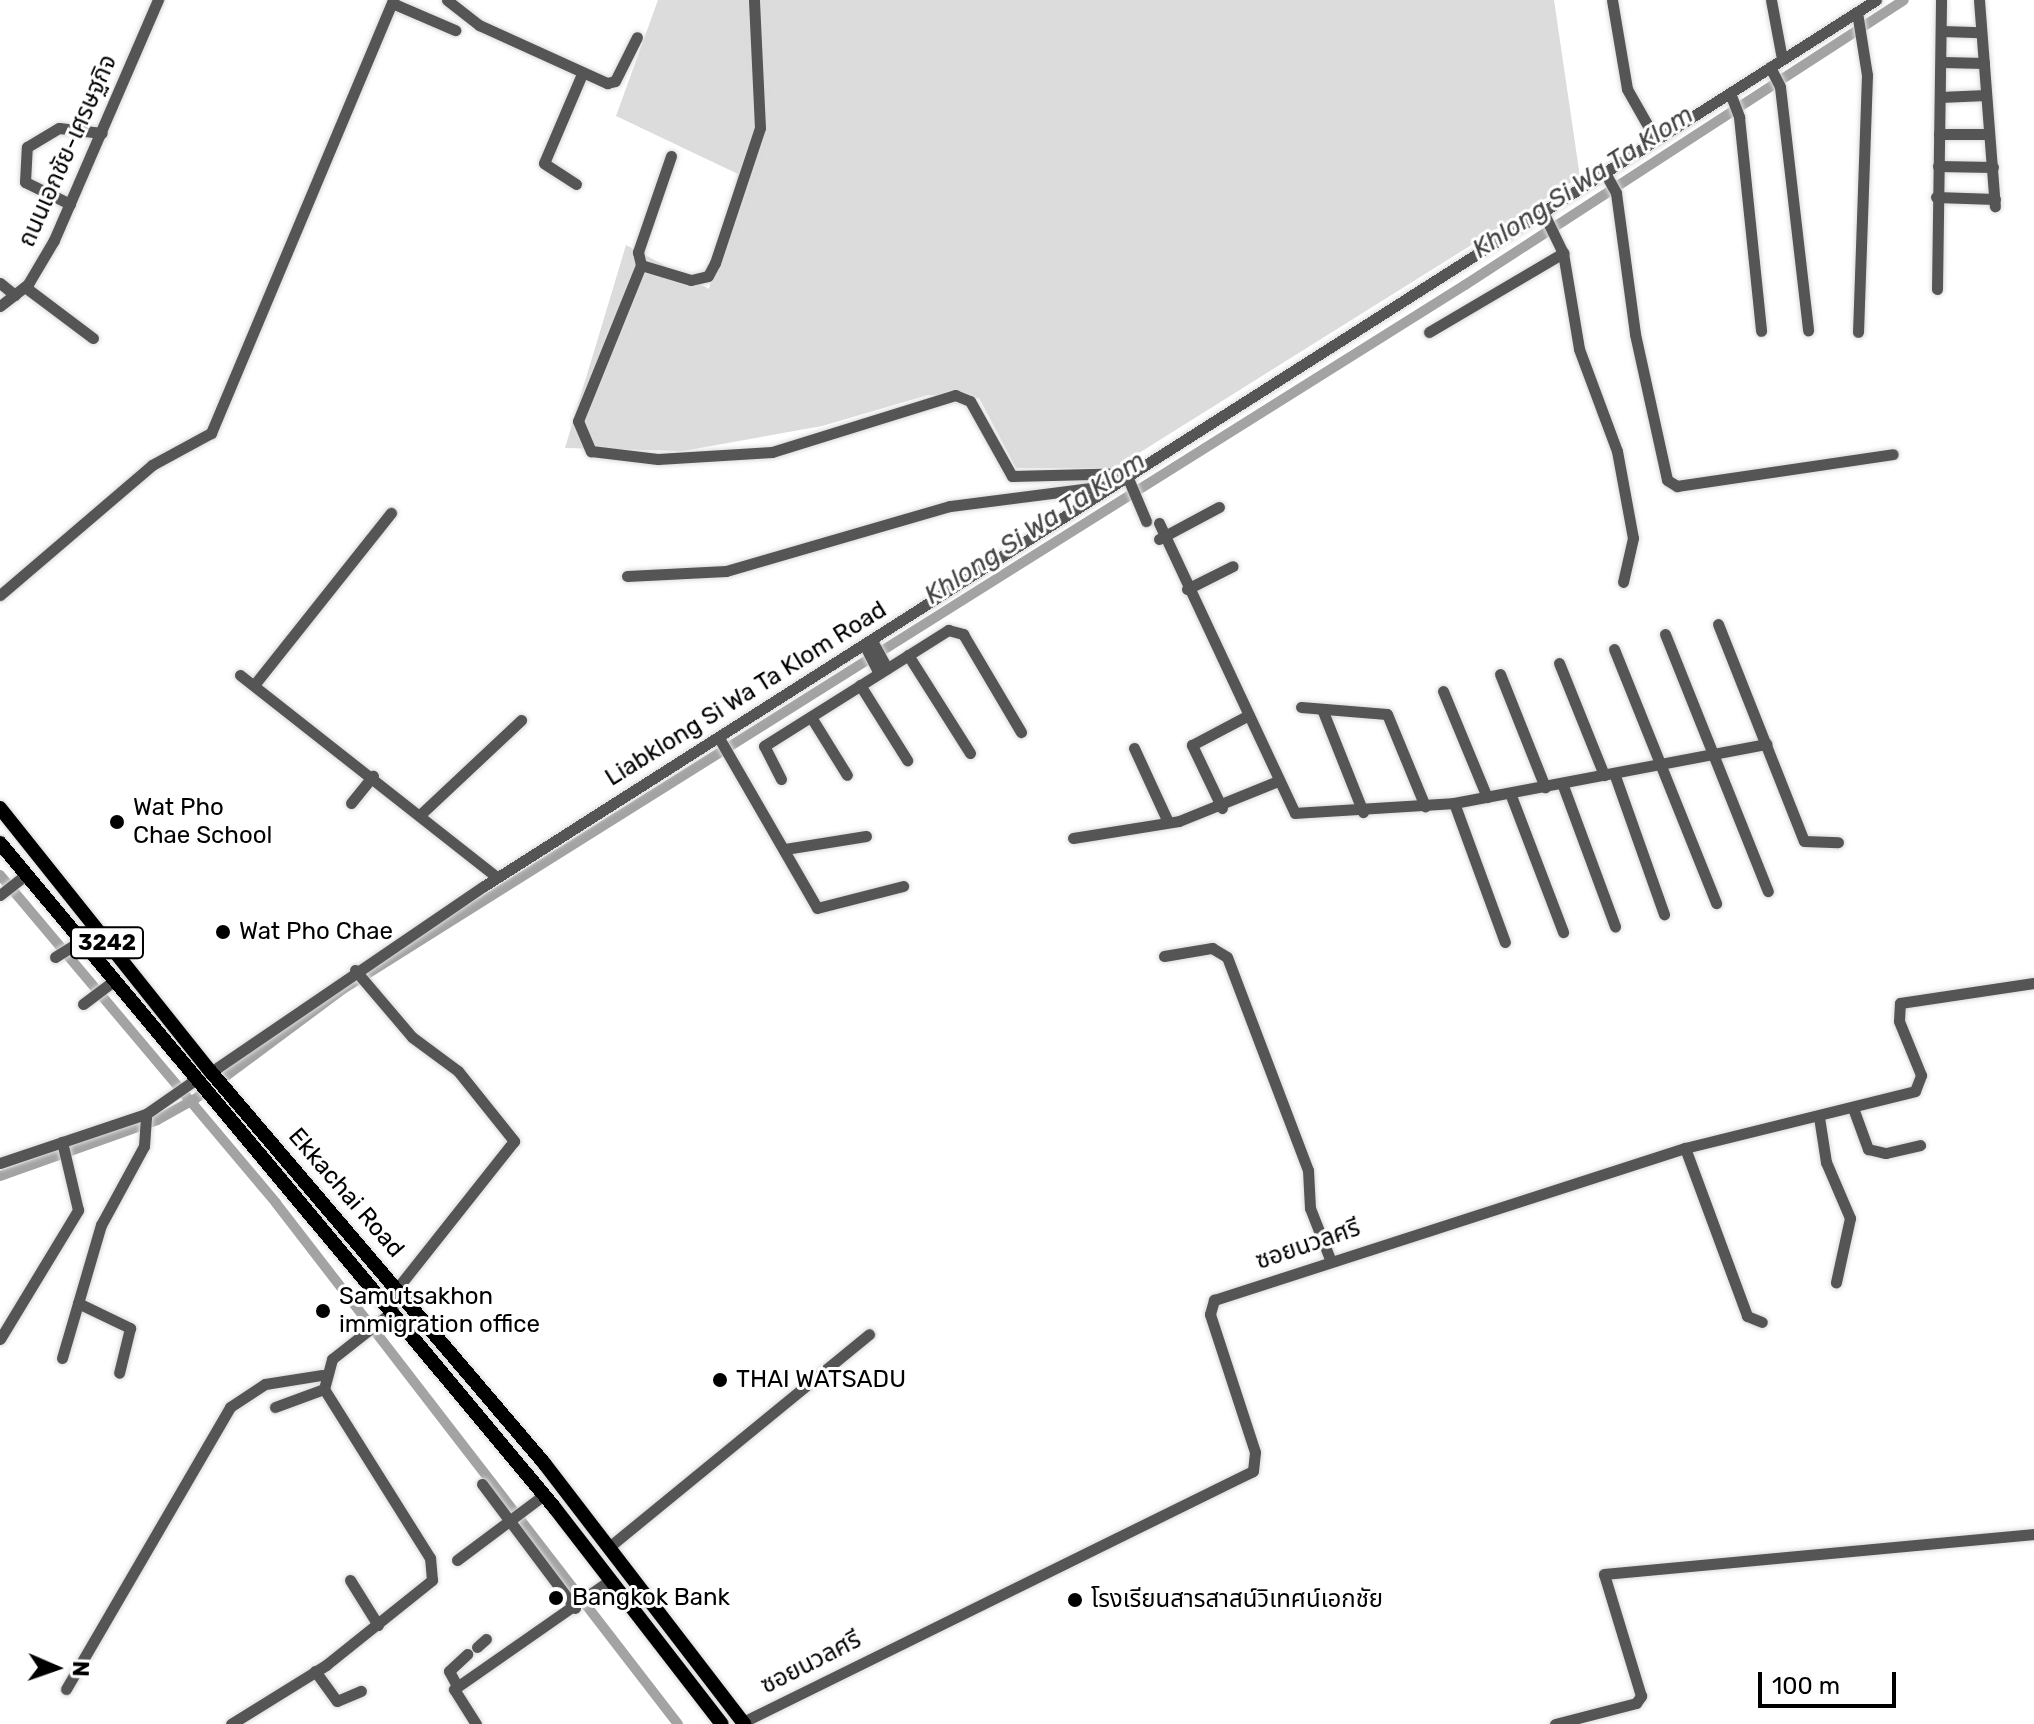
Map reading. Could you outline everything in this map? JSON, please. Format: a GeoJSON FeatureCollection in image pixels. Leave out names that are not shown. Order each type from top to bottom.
{"type":"FeatureCollection","features":[{"type":"Feature","properties":{"kind":"main road","name":"Ekkachai Road"},"geometry":{"type":"LineString","coordinates":[[0,808],[213,1074],[399,1286],[529,1444],[743,1723]]}},
{"type":"Feature","properties":{"kind":"main road","name":"Ekkachai Road"},"geometry":{"type":"LineString","coordinates":[[0,843],[11,886],[79,942],[97,993],[223,1110],[389,1314],[544,1495],[722,1724]]}},
{"type":"Feature","properties":{"kind":"main road"},"geometry":{"type":"LineString","coordinates":[[512,1457],[529,1444]]}},
{"type":"Feature","properties":{"kind":"street","name":"ถนนเอกชัย-เศรษฐกิจ"},"geometry":{"type":"LineString","coordinates":[[0,306],[20,291],[70,204],[158,0]]}},
{"type":"Feature","properties":{"kind":"street"},"geometry":{"type":"LineString","coordinates":[[447,0],[479,25],[582,74],[615,81],[637,37]]}},
{"type":"Feature","properties":{"kind":"street"},"geometry":{"type":"LineString","coordinates":[[641,265],[691,280],[708,276],[715,263],[760,128],[754,0]]}},
{"type":"Feature","properties":{"kind":"street"},"geometry":{"type":"LineString","coordinates":[[1612,0],[1627,89],[1656,140]]}},
{"type":"Feature","properties":{"kind":"street"},"geometry":{"type":"LineString","coordinates":[[1771,0],[1782,59]]}},
{"type":"Feature","properties":{"kind":"street","name":"Liabklong Si Wa Ta Klom Road"},"geometry":{"type":"LineString","coordinates":[[213,1074],[497,877],[721,742],[1129,474],[1546,218],[1656,140],[1732,97],[1775,77],[1782,59],[1859,17],[1876,0]]}},
{"type":"Feature","properties":{"kind":"street"},"geometry":{"type":"LineString","coordinates":[[1937,289],[1941,0]]}},
{"type":"Feature","properties":{"kind":"street"},"geometry":{"type":"LineString","coordinates":[[1936,197],[1995,203],[1979,0]]}},
{"type":"Feature","properties":{"kind":"street"},"geometry":{"type":"LineString","coordinates":[[0,595],[152,465],[211,433],[392,2],[455,30]]}},
{"type":"Feature","properties":{"kind":"street"},"geometry":{"type":"LineString","coordinates":[[1858,332],[1865,38],[1859,17]]}},
{"type":"Feature","properties":{"kind":"street"},"geometry":{"type":"LineString","coordinates":[[1942,31],[1980,32]]}},
{"type":"Feature","properties":{"kind":"street"},"geometry":{"type":"LineString","coordinates":[[1942,62],[1984,63]]}},
{"type":"Feature","properties":{"kind":"street"},"geometry":{"type":"LineString","coordinates":[[576,184],[544,163],[582,74]]}},
{"type":"Feature","properties":{"kind":"street"},"geometry":{"type":"LineString","coordinates":[[1775,77],[1808,330]]}},
{"type":"Feature","properties":{"kind":"street"},"geometry":{"type":"LineString","coordinates":[[1940,97],[1986,95]]}},
{"type":"Feature","properties":{"kind":"street"},"geometry":{"type":"LineString","coordinates":[[1732,97],[1739,117],[1761,331]]}},
{"type":"Feature","properties":{"kind":"street"},"geometry":{"type":"LineString","coordinates":[[70,204],[25,182],[27,147],[59,128],[102,133]]}},
{"type":"Feature","properties":{"kind":"street"},"geometry":{"type":"LineString","coordinates":[[1939,134],[1989,134]]}},
{"type":"Feature","properties":{"kind":"street"},"geometry":{"type":"LineString","coordinates":[[671,156],[638,252],[641,265],[578,421],[591,451],[658,459],[772,452],[955,395],[970,401],[1012,476],[1129,474],[1295,813],[1363,812],[1454,803],[1766,744]]}},
{"type":"Feature","properties":{"kind":"street"},"geometry":{"type":"LineString","coordinates":[[1938,166],[1993,167]]}},
{"type":"Feature","properties":{"kind":"street"},"geometry":{"type":"LineString","coordinates":[[1607,176],[1616,193],[1635,334],[1667,480],[1677,486],[1893,454]]}},
{"type":"Feature","properties":{"kind":"street"},"geometry":{"type":"LineString","coordinates":[[1546,218],[1563,253],[1579,349],[1608,412],[1634,556],[1623,582]]}},
{"type":"Feature","properties":{"kind":"street"},"geometry":{"type":"LineString","coordinates":[[1429,332],[1563,253]]}},
{"type":"Feature","properties":{"kind":"street"},"geometry":{"type":"LineString","coordinates":[[0,283],[20,291],[93,338]]}},
{"type":"Feature","properties":{"kind":"street"},"geometry":{"type":"LineString","coordinates":[[627,576],[726,571],[950,506],[1114,484]]}},
{"type":"Feature","properties":{"kind":"street"},"geometry":{"type":"LineString","coordinates":[[1163,540],[1219,507]]}},
{"type":"Feature","properties":{"kind":"street"},"geometry":{"type":"LineString","coordinates":[[254,685],[391,513]]}},
{"type":"Feature","properties":{"kind":"street"},"geometry":{"type":"LineString","coordinates":[[1187,589],[1233,566]]}},
{"type":"Feature","properties":{"kind":"street"},"geometry":{"type":"LineString","coordinates":[[1718,624],[1804,841],[1838,842]]}},
{"type":"Feature","properties":{"kind":"street"},"geometry":{"type":"LineString","coordinates":[[781,779],[764,746],[860,685],[881,666],[908,655],[948,630],[963,634],[1021,732]]}},
{"type":"Feature","properties":{"kind":"street"},"geometry":{"type":"LineString","coordinates":[[1665,634],[1768,891]]}},
{"type":"Feature","properties":{"kind":"street"},"geometry":{"type":"LineString","coordinates":[[870,646],[881,666]]}},
{"type":"Feature","properties":{"kind":"street"},"geometry":{"type":"LineString","coordinates":[[1614,649],[1664,764],[1716,903]]}},
{"type":"Feature","properties":{"kind":"street"},"geometry":{"type":"LineString","coordinates":[[908,655],[970,753]]}},
{"type":"Feature","properties":{"kind":"street"},"geometry":{"type":"LineString","coordinates":[[1559,663],[1609,774],[1664,914]]}},
{"type":"Feature","properties":{"kind":"street"},"geometry":{"type":"LineString","coordinates":[[1500,674],[1545,787]]}},
{"type":"Feature","properties":{"kind":"street"},"geometry":{"type":"LineString","coordinates":[[240,675],[422,813],[497,877]]}},
{"type":"Feature","properties":{"kind":"street"},"geometry":{"type":"LineString","coordinates":[[860,685],[907,760]]}},
{"type":"Feature","properties":{"kind":"street"},"geometry":{"type":"LineString","coordinates":[[1443,691],[1487,797]]}},
{"type":"Feature","properties":{"kind":"street"},"geometry":{"type":"LineString","coordinates":[[1301,707],[1387,714],[1425,806]]}},
{"type":"Feature","properties":{"kind":"street"},"geometry":{"type":"LineString","coordinates":[[1322,709],[1363,812]]}},
{"type":"Feature","properties":{"kind":"street"},"geometry":{"type":"LineString","coordinates":[[1222,808],[1192,745],[1249,715]]}},
{"type":"Feature","properties":{"kind":"street"},"geometry":{"type":"LineString","coordinates":[[811,717],[847,775]]}},
{"type":"Feature","properties":{"kind":"street"},"geometry":{"type":"LineString","coordinates":[[422,813],[521,720]]}},
{"type":"Feature","properties":{"kind":"street"},"geometry":{"type":"LineString","coordinates":[[721,742],[817,908],[903,886]]}},
{"type":"Feature","properties":{"kind":"street"},"geometry":{"type":"LineString","coordinates":[[1134,748],[1168,822]]}},
{"type":"Feature","properties":{"kind":"street"},"geometry":{"type":"LineString","coordinates":[[351,803],[373,776]]}},
{"type":"Feature","properties":{"kind":"street"},"geometry":{"type":"LineString","coordinates":[[1073,838],[1168,822],[1222,808],[1278,781]]}},
{"type":"Feature","properties":{"kind":"street"},"geometry":{"type":"LineString","coordinates":[[1562,783],[1615,926]]}},
{"type":"Feature","properties":{"kind":"street"},"geometry":{"type":"LineString","coordinates":[[1510,793],[1563,932]]}},
{"type":"Feature","properties":{"kind":"street"},"geometry":{"type":"LineString","coordinates":[[1454,803],[1505,942]]}},
{"type":"Feature","properties":{"kind":"street"},"geometry":{"type":"LineString","coordinates":[[785,849],[866,836]]}},
{"type":"Feature","properties":{"kind":"street"},"geometry":{"type":"LineString","coordinates":[[59,954],[79,942]]}},
{"type":"Feature","properties":{"kind":"street"},"geometry":{"type":"LineString","coordinates":[[1164,956],[1212,948],[1227,957],[1308,1170],[1310,1208],[1330,1259]]}},
{"type":"Feature","properties":{"kind":"street"},"geometry":{"type":"LineString","coordinates":[[358,972],[412,1037],[458,1071],[514,1141],[399,1286]]}},
{"type":"Feature","properties":{"kind":"street","name":"ซอยนวลศรี"},"geometry":{"type":"LineString","coordinates":[[743,1723],[1253,1471],[1255,1452],[1209,1305],[1330,1259],[1685,1148],[1853,1108],[1920,1084],[1899,1021],[1900,1003],[2034,983]]}},
{"type":"Feature","properties":{"kind":"street"},"geometry":{"type":"LineString","coordinates":[[0,1163],[147,1117],[179,1091],[196,1083]]}},
{"type":"Feature","properties":{"kind":"street"},"geometry":{"type":"LineString","coordinates":[[1853,1108],[1868,1149],[1886,1153],[1920,1145]]}},
{"type":"Feature","properties":{"kind":"street"},"geometry":{"type":"LineString","coordinates":[[62,1358],[101,1225],[147,1135],[147,1117]]}},
{"type":"Feature","properties":{"kind":"street"},"geometry":{"type":"LineString","coordinates":[[1819,1117],[1826,1162],[1850,1218],[1836,1282]]}},
{"type":"Feature","properties":{"kind":"street"},"geometry":{"type":"LineString","coordinates":[[0,1339],[78,1210],[63,1145]]}},
{"type":"Feature","properties":{"kind":"street"},"geometry":{"type":"LineString","coordinates":[[1685,1148],[1747,1316],[1762,1322]]}},
{"type":"Feature","properties":{"kind":"street"},"geometry":{"type":"LineString","coordinates":[[78,1303],[130,1328],[119,1373]]}},
{"type":"Feature","properties":{"kind":"street"},"geometry":{"type":"LineString","coordinates":[[66,1689],[230,1407],[265,1384],[322,1375],[389,1314]]}},
{"type":"Feature","properties":{"kind":"street"},"geometry":{"type":"LineString","coordinates":[[609,1547],[869,1334]]}},
{"type":"Feature","properties":{"kind":"street"},"geometry":{"type":"LineString","coordinates":[[231,1724],[248,1720],[428,1586],[433,1566],[324,1389],[322,1375]]}},
{"type":"Feature","properties":{"kind":"street"},"geometry":{"type":"LineString","coordinates":[[275,1407],[324,1389]]}},
{"type":"Feature","properties":{"kind":"street"},"geometry":{"type":"LineString","coordinates":[[482,1484],[577,1606]]}},
{"type":"Feature","properties":{"kind":"street"},"geometry":{"type":"LineString","coordinates":[[457,1560],[544,1495]]}},
{"type":"Feature","properties":{"kind":"street"},"geometry":{"type":"LineString","coordinates":[[1555,1724],[1572,1722],[1641,1696],[1604,1574],[2034,1534]]}},
{"type":"Feature","properties":{"kind":"street"},"geometry":{"type":"LineString","coordinates":[[350,1580],[378,1625]]}},
{"type":"Feature","properties":{"kind":"street"},"geometry":{"type":"LineString","coordinates":[[457,1686],[577,1606],[610,1580]]}},
{"type":"Feature","properties":{"kind":"street"},"geometry":{"type":"LineString","coordinates":[[476,1647],[449,1671],[476,1724]]}},
{"type":"Feature","properties":{"kind":"street"},"geometry":{"type":"LineString","coordinates":[[315,1671],[337,1701],[361,1691]]}},
{"type":"Feature","properties":{"kind":"shaded area"},"geometry":{"type":"Polygon","coordinates":[[[658,0],[1554,0],[1580,177],[1115,468],[1016,468],[979,398],[928,395],[822,426],[683,451],[565,448],[626,245],[709,289],[738,174],[616,116],[658,0]]]}},
{"type":"Feature","properties":{"kind":"waterway","name":"Khlong Si Wa Ta Klom"},"geometry":{"type":"LineString","coordinates":[[0,1176],[157,1120],[195,1099],[343,989],[1465,285],[1904,0]]}},
{"type":"Feature","properties":{"kind":"waterway"},"geometry":{"type":"LineString","coordinates":[[0,875],[276,1203],[678,1724]]}},
{"type":"Feature","properties":{"kind":"place","name":"Wat Pho Chae School"},"geometry":{"type":"Point","coordinates":[117,822]}},
{"type":"Feature","properties":{"kind":"place","name":"Wat Pho Chae"},"geometry":{"type":"Point","coordinates":[223,932]}},
{"type":"Feature","properties":{"kind":"place","name":"Samutsakhon immigration office"},"geometry":{"type":"Point","coordinates":[323,1311]}},
{"type":"Feature","properties":{"kind":"place","name":"THAI WATSADU"},"geometry":{"type":"Point","coordinates":[720,1380]}},
{"type":"Feature","properties":{"kind":"place","name":"Bangkok Bank"},"geometry":{"type":"Point","coordinates":[556,1598]}},
{"type":"Feature","properties":{"kind":"place","name":"โรงเรียนสารสาสน์วิเทศน์เอกชัย"},"geometry":{"type":"Point","coordinates":[1075,1600]}}]}
